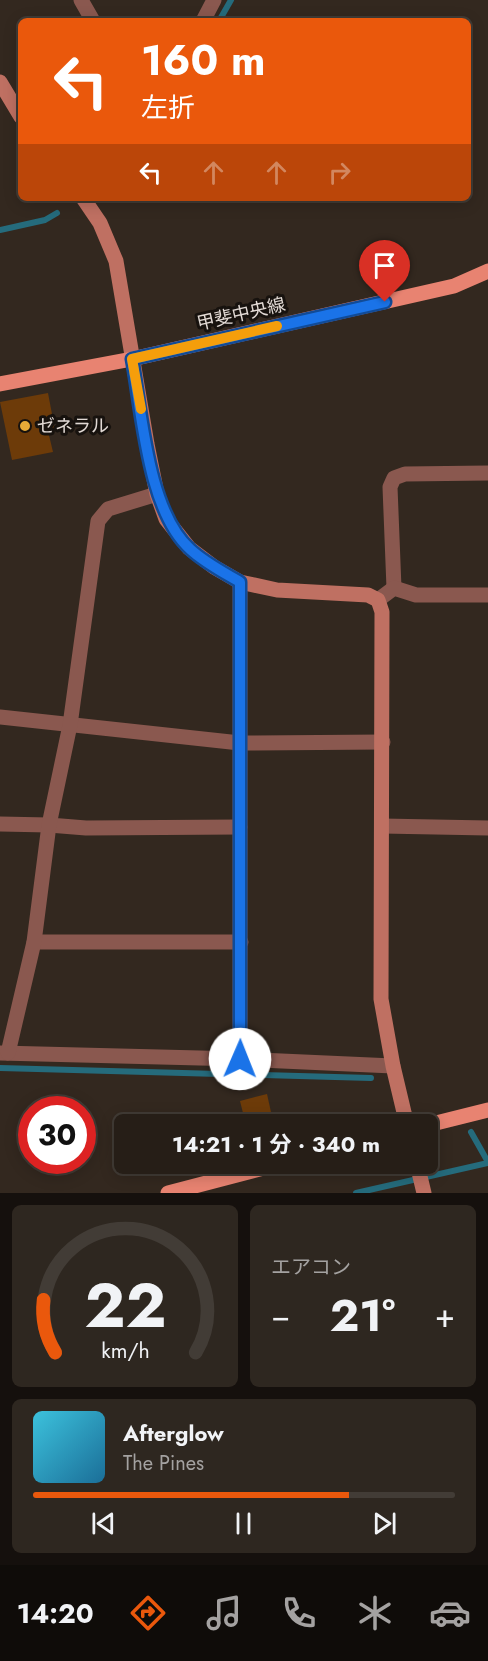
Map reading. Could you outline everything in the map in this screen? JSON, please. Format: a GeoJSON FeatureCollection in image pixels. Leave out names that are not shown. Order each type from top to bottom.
{"type":"FeatureCollection","features":[{"type":"Feature","properties":{"kind":"main road","name":"甲斐中央線"},"geometry":{"type":"LineString","coordinates":[[0,384],[132,359],[454,286],[488,271]]}},
{"type":"Feature","properties":{"kind":"main road"},"geometry":{"type":"LineString","coordinates":[[438,1122],[488,1110]]}},
{"type":"Feature","properties":{"kind":"main road"},"geometry":{"type":"LineString","coordinates":[[168,1193],[241,1174]]}},
{"type":"Feature","properties":{"kind":"street"},"geometry":{"type":"LineString","coordinates":[[81,0],[91,18]]}},
{"type":"Feature","properties":{"kind":"street"},"geometry":{"type":"LineString","coordinates":[[205,18],[214,0]]}},
{"type":"Feature","properties":{"kind":"street"},"geometry":{"type":"LineString","coordinates":[[0,82],[18,112]]}},
{"type":"Feature","properties":{"kind":"street"},"geometry":{"type":"LineString","coordinates":[[84,201],[100,223],[116,261],[157,494],[166,519],[189,548],[214,567],[240,582],[277,590],[369,595],[378,600],[382,612],[383,742],[381,999],[404,1114]]}},
{"type":"Feature","properties":{"kind":"street"},"geometry":{"type":"LineString","coordinates":[[394,588],[390,487],[394,478],[405,474],[488,473]]}},
{"type":"Feature","properties":{"kind":"street"},"geometry":{"type":"LineString","coordinates":[[157,494],[108,509],[98,521],[70,725],[49,825],[34,942],[4,1053],[240,1059],[393,1066]]}},
{"type":"Feature","properties":{"kind":"street"},"geometry":{"type":"LineString","coordinates":[[240,582],[240,1059]]}},
{"type":"Feature","properties":{"kind":"street"},"geometry":{"type":"LineString","coordinates":[[394,588],[416,595],[488,595]]}},
{"type":"Feature","properties":{"kind":"street"},"geometry":{"type":"LineString","coordinates":[[378,600],[394,588]]}},
{"type":"Feature","properties":{"kind":"street"},"geometry":{"type":"LineString","coordinates":[[0,717],[240,743],[383,742]]}},
{"type":"Feature","properties":{"kind":"street"},"geometry":{"type":"LineString","coordinates":[[0,824],[86,828],[240,827]]}},
{"type":"Feature","properties":{"kind":"street"},"geometry":{"type":"LineString","coordinates":[[382,826],[488,828]]}},
{"type":"Feature","properties":{"kind":"street"},"geometry":{"type":"LineString","coordinates":[[34,942],[241,942]]}},
{"type":"Feature","properties":{"kind":"street"},"geometry":{"type":"LineString","coordinates":[[419,1174],[424,1193]]}},
{"type":"Feature","properties":{"kind":"building"},"geometry":{"type":"Polygon","coordinates":[[[48,393],[55,430],[48,431],[53,452],[12,460],[0,402],[48,393]]]}},
{"type":"Feature","properties":{"kind":"building"},"geometry":{"type":"Polygon","coordinates":[[[267,1094],[271,1114],[243,1114],[240,1101],[267,1094]]]}},
{"type":"Feature","properties":{"kind":"waterway"},"geometry":{"type":"LineString","coordinates":[[221,18],[231,0]]}},
{"type":"Feature","properties":{"kind":"waterway"},"geometry":{"type":"LineString","coordinates":[[0,230],[45,220],[57,213]]}},
{"type":"Feature","properties":{"kind":"waterway"},"geometry":{"type":"LineString","coordinates":[[0,1068],[371,1078]]}},
{"type":"Feature","properties":{"kind":"waterway"},"geometry":{"type":"LineString","coordinates":[[471,1132],[488,1162]]}},
{"type":"Feature","properties":{"kind":"waterway"},"geometry":{"type":"LineString","coordinates":[[356,1193],[488,1163]]}},
{"type":"Feature","properties":{"kind":"slow traffic"},"geometry":{"type":"LineString","coordinates":[[141,409],[132,359],[277,326]]}},
{"type":"Feature","properties":{"kind":"place","name":"ゼネラル"},"geometry":{"type":"Point","coordinates":[25,426]}},
{"type":"Feature","properties":{"kind":"route"},"geometry":{"type":"LineString","coordinates":[[240,1059],[240,582],[214,567],[189,548],[166,519],[157,494],[132,359],[385,302]]}}]}
